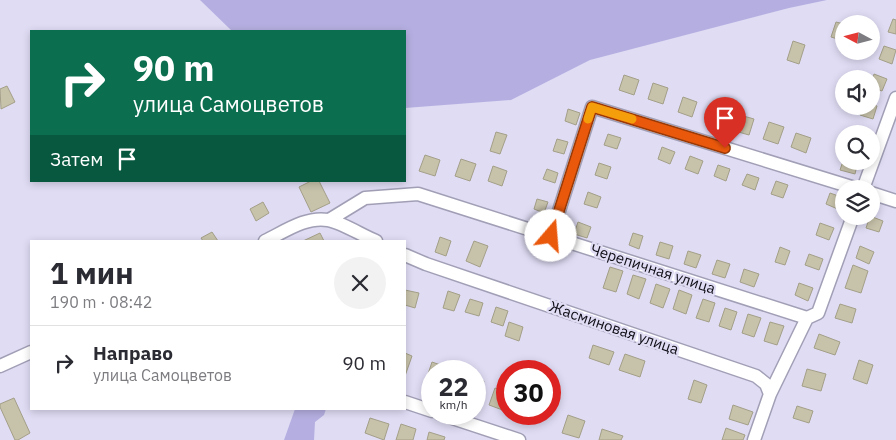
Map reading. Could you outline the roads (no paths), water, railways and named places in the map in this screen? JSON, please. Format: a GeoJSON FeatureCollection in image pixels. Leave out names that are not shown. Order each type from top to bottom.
{"type":"FeatureCollection","features":[{"type":"Feature","properties":{"kind":"street"},"geometry":{"type":"LineString","coordinates":[[866,180],[896,98]]}},
{"type":"Feature","properties":{"kind":"street"},"geometry":{"type":"LineString","coordinates":[[551,236],[592,107],[835,182]]}},
{"type":"Feature","properties":{"kind":"street","name":"Черепичная улица"},"geometry":{"type":"LineString","coordinates":[[330,220],[365,198],[418,194],[807,318]]}},
{"type":"Feature","properties":{"kind":"street"},"geometry":{"type":"LineString","coordinates":[[880,196],[896,200]]}},
{"type":"Feature","properties":{"kind":"street"},"geometry":{"type":"LineString","coordinates":[[267,240],[300,224],[316,220],[330,220],[374,240]]}},
{"type":"Feature","properties":{"kind":"street"},"geometry":{"type":"LineString","coordinates":[[754,440],[770,394],[807,318],[818,313],[850,225]]}},
{"type":"Feature","properties":{"kind":"street","name":"Жасминовая улица"},"geometry":{"type":"LineString","coordinates":[[406,255],[426,264],[756,376],[766,384],[770,394]]}},
{"type":"Feature","properties":{"kind":"street"},"geometry":{"type":"LineString","coordinates":[[0,366],[30,352]]}},
{"type":"Feature","properties":{"kind":"street"},"geometry":{"type":"LineString","coordinates":[[406,402],[421,407]]}},
{"type":"Feature","properties":{"kind":"street"},"geometry":{"type":"LineString","coordinates":[[473,425],[519,440]]}}]}
